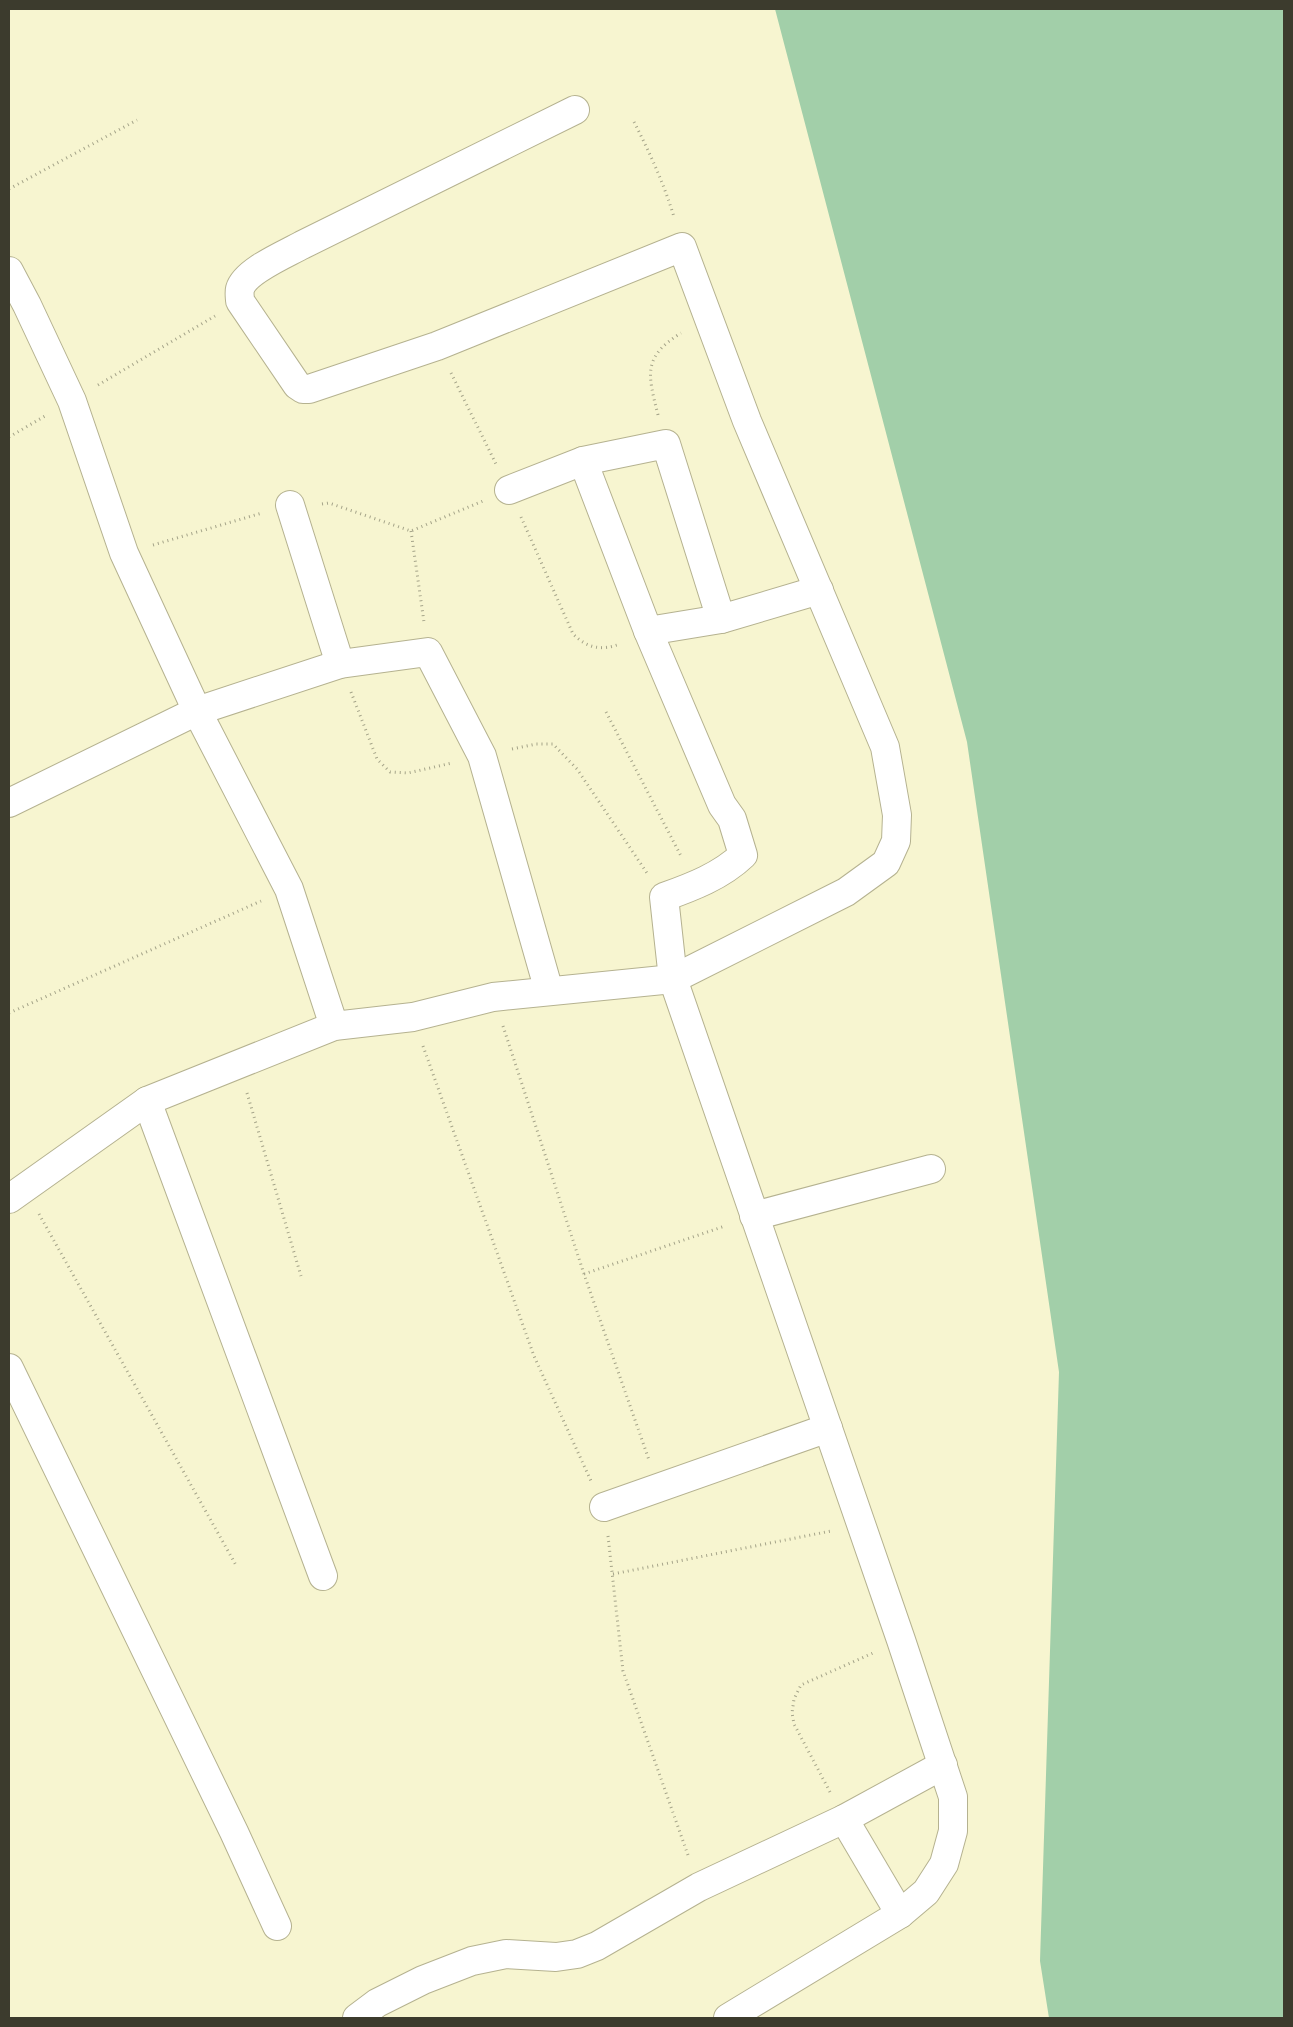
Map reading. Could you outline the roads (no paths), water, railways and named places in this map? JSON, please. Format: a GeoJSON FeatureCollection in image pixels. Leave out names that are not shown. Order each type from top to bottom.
{"type":"FeatureCollection","features":[{"type":"Feature","properties":{"kind":"street"},"geometry":{"type":"LineString","coordinates":[[16,1193],[147,1101],[334,1026],[412,1018],[493,997],[549,990],[673,980],[846,892],[886,863],[896,841],[898,815],[885,747],[747,421],[682,247],[437,346],[314,388],[303,389],[296,385],[240,301],[240,289],[247,278],[261,268],[302,245],[576,110]]}},
{"type":"Feature","properties":{"kind":"street"},"geometry":{"type":"LineString","coordinates":[[9,271],[72,400],[124,553],[197,711],[289,889],[334,1026]]}},
{"type":"Feature","properties":{"kind":"street"},"geometry":{"type":"LineString","coordinates":[[509,490],[583,461],[666,444],[721,620]]}},
{"type":"Feature","properties":{"kind":"street"},"geometry":{"type":"LineString","coordinates":[[583,461],[648,631],[722,804],[732,819],[743,854],[732,866],[696,886],[664,897],[673,980],[901,1640],[953,1797],[953,1831],[944,1864],[926,1892],[900,1914],[728,2018]]}},
{"type":"Feature","properties":{"kind":"street"},"geometry":{"type":"LineString","coordinates":[[290,505],[340,664]]}},
{"type":"Feature","properties":{"kind":"street"},"geometry":{"type":"LineString","coordinates":[[648,631],[721,620],[819,590]]}},
{"type":"Feature","properties":{"kind":"street"},"geometry":{"type":"LineString","coordinates":[[9,803],[197,711],[340,664],[428,652],[482,756],[549,990]]}},
{"type":"Feature","properties":{"kind":"street"},"geometry":{"type":"LineString","coordinates":[[147,1101],[323,1576]]}},
{"type":"Feature","properties":{"kind":"street"},"geometry":{"type":"LineString","coordinates":[[754,1216],[931,1169]]}},
{"type":"Feature","properties":{"kind":"street"},"geometry":{"type":"LineString","coordinates":[[9,1368],[221,1805],[277,1926]]}},
{"type":"Feature","properties":{"kind":"street"},"geometry":{"type":"LineString","coordinates":[[604,1507],[828,1428]]}},
{"type":"Feature","properties":{"kind":"street"},"geometry":{"type":"LineString","coordinates":[[356,2018],[377,2003],[423,1980],[472,1961],[506,1954],[556,1957],[576,1954],[597,1946],[699,1887],[844,1819],[943,1765]]}},
{"type":"Feature","properties":{"kind":"street"},"geometry":{"type":"LineString","coordinates":[[844,1819],[900,1914]]}}]}
